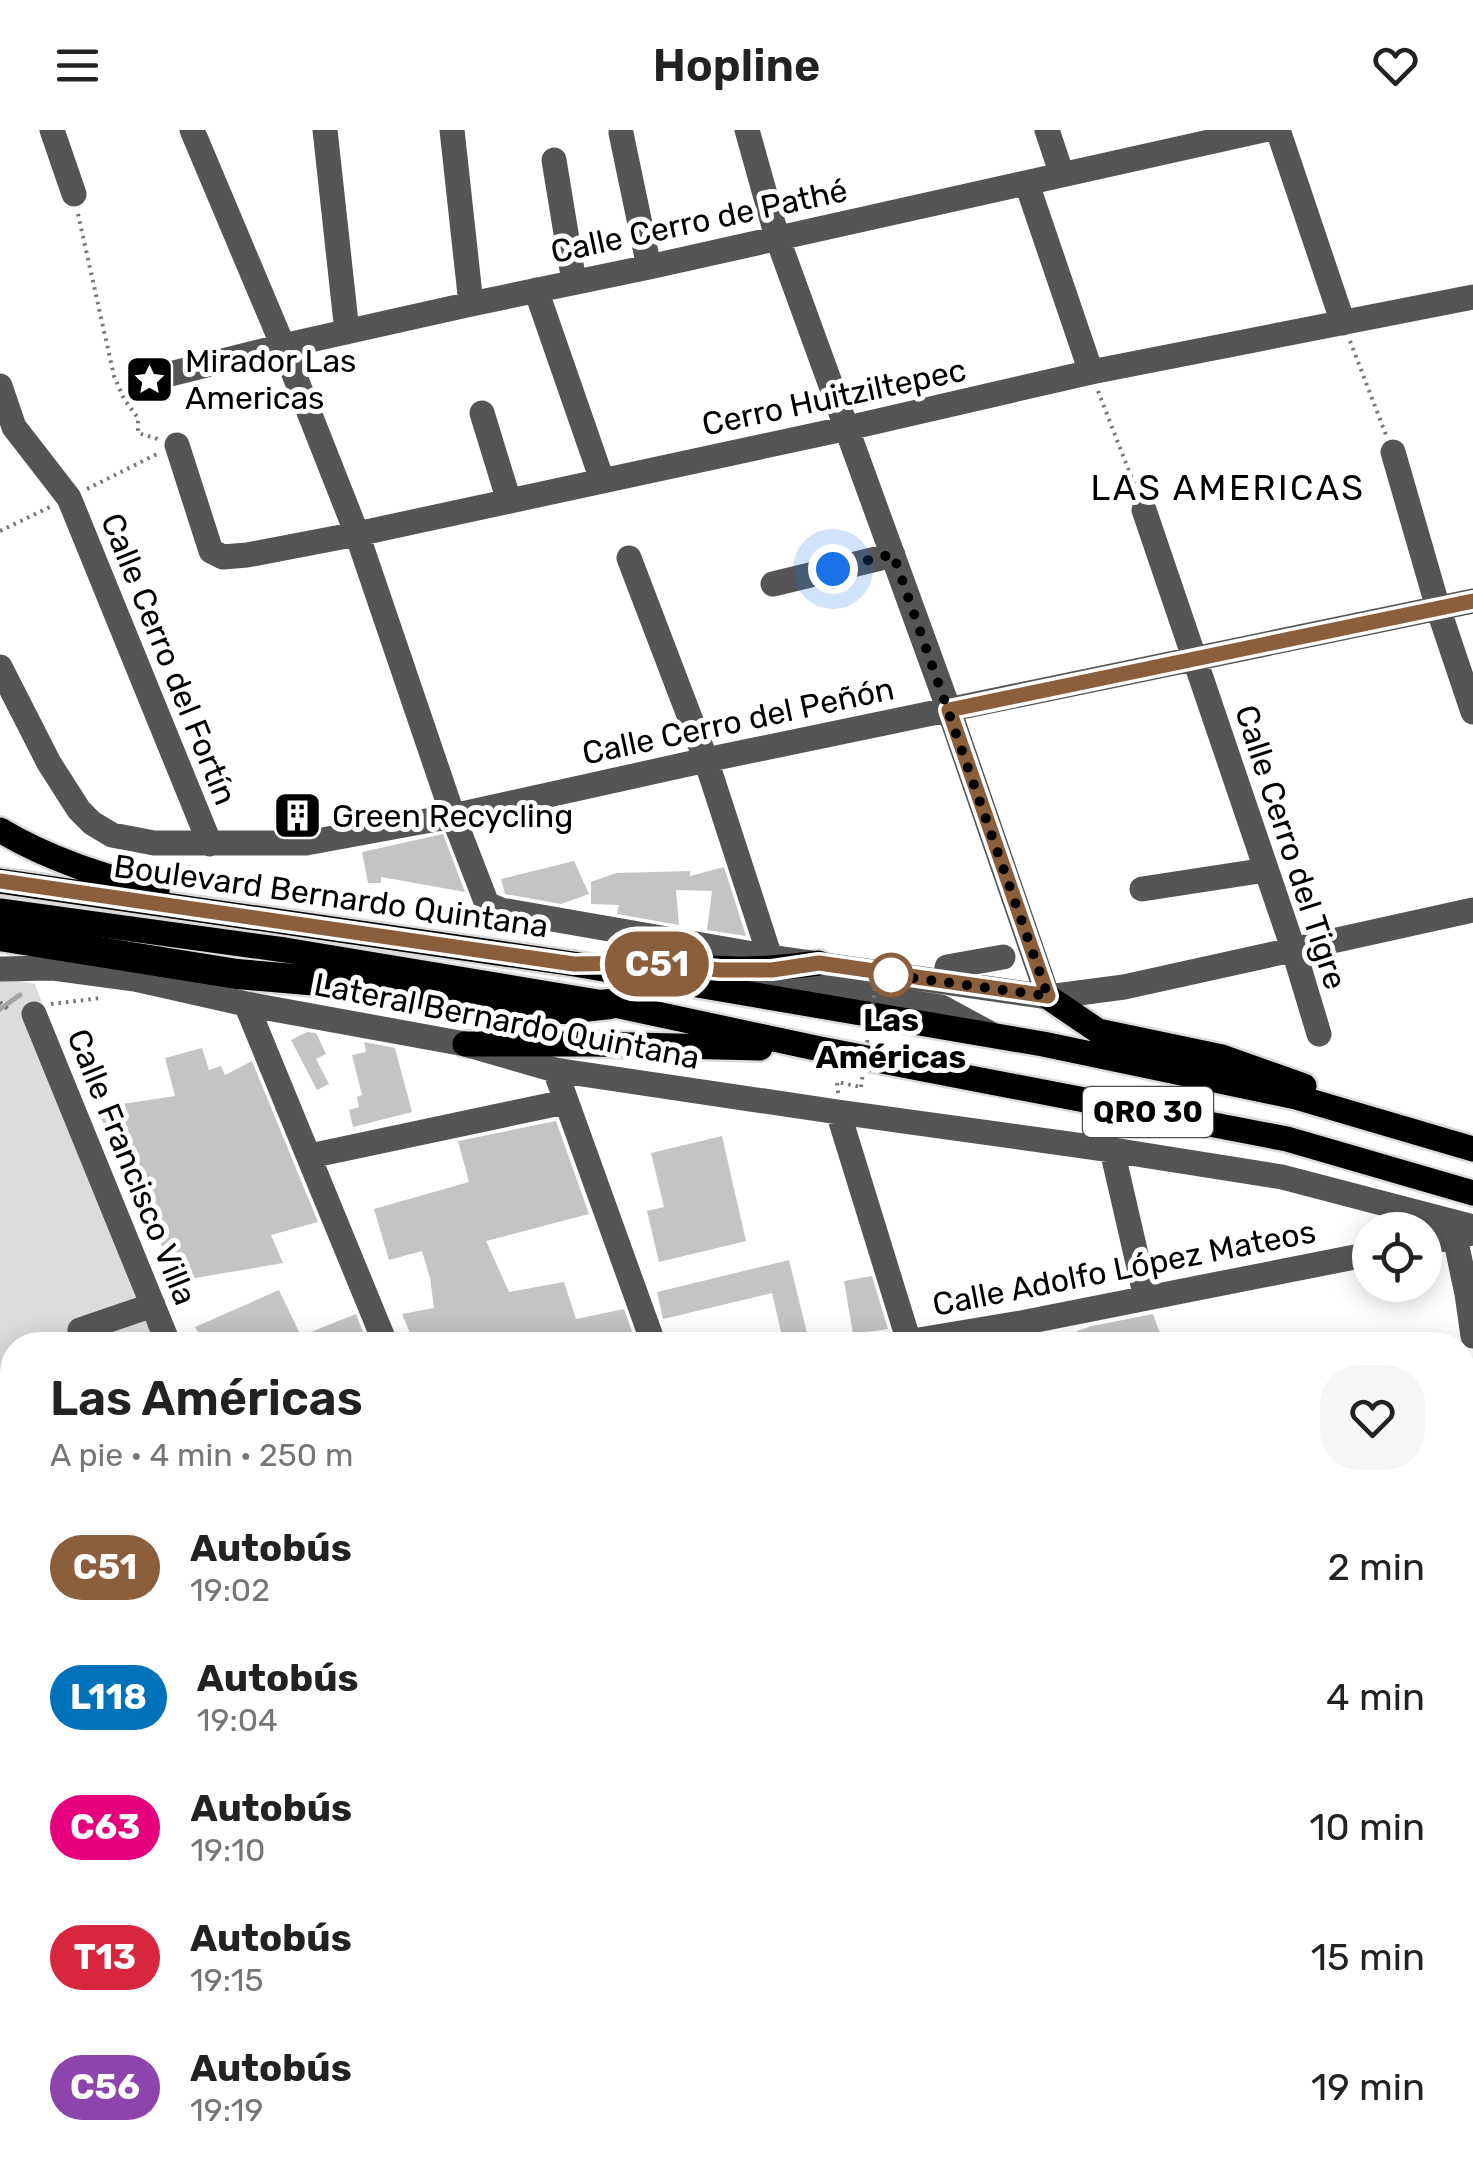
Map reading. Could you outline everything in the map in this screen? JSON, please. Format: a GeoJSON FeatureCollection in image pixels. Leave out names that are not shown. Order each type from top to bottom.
{"type":"FeatureCollection","features":[{"type":"Feature","properties":{"kind":"highway"},"geometry":{"type":"LineString","coordinates":[[0,936],[237,974],[343,982],[521,1008],[610,1004]]}},
{"type":"Feature","properties":{"kind":"main road"},"geometry":{"type":"LineString","coordinates":[[0,830],[69,862],[152,889],[298,923]]}},
{"type":"Feature","properties":{"kind":"main road","name":"Boulevard Bernardo Quintana"},"geometry":{"type":"LineString","coordinates":[[0,881],[574,964],[994,1036],[1296,1098],[1473,1149]]}},
{"type":"Feature","properties":{"kind":"main road","name":"Boulevard Bernardo Quintana"},"geometry":{"type":"LineString","coordinates":[[0,911],[286,950],[610,1004],[820,1049],[1287,1139],[1473,1193]]}},
{"type":"Feature","properties":{"kind":"main road"},"geometry":{"type":"LineString","coordinates":[[574,964],[647,963],[772,970],[819,963]]}},
{"type":"Feature","properties":{"kind":"main road"},"geometry":{"type":"LineString","coordinates":[[1048,996],[1098,1031],[1222,1056],[1304,1086],[1385,1124]]}},
{"type":"Feature","properties":{"kind":"main road"},"geometry":{"type":"LineString","coordinates":[[465,1044],[820,1049]]}},
{"type":"Feature","properties":{"kind":"street"},"geometry":{"type":"LineString","coordinates":[[52,130],[74,194]]}},
{"type":"Feature","properties":{"kind":"street"},"geometry":{"type":"LineString","coordinates":[[192,130],[357,534],[452,816],[488,904],[500,910],[770,957],[1048,996],[1124,988],[1473,910]]}},
{"type":"Feature","properties":{"kind":"street"},"geometry":{"type":"LineString","coordinates":[[325,130],[347,332]]}},
{"type":"Feature","properties":{"kind":"street"},"geometry":{"type":"LineString","coordinates":[[452,130],[472,304]]}},
{"type":"Feature","properties":{"kind":"street"},"geometry":{"type":"LineString","coordinates":[[747,130],[778,237],[1048,996]]}},
{"type":"Feature","properties":{"kind":"street"},"geometry":{"type":"LineString","coordinates":[[1047,130],[1062,175]]}},
{"type":"Feature","properties":{"kind":"street","name":"Calle Cerro de Pathé"},"geometry":{"type":"LineString","coordinates":[[150,380],[283,346],[1027,184],[1165,140],[1263,130]]}},
{"type":"Feature","properties":{"kind":"street"},"geometry":{"type":"LineString","coordinates":[[1278,130],[1343,323]]}},
{"type":"Feature","properties":{"kind":"street"},"geometry":{"type":"LineString","coordinates":[[621,131],[650,267]]}},
{"type":"Feature","properties":{"kind":"street"},"geometry":{"type":"LineString","coordinates":[[554,160],[574,282]]}},
{"type":"Feature","properties":{"kind":"street"},"geometry":{"type":"LineString","coordinates":[[1027,184],[1091,372]]}},
{"type":"Feature","properties":{"kind":"street"},"geometry":{"type":"LineString","coordinates":[[536,290],[602,480]]}},
{"type":"Feature","properties":{"kind":"street","name":"Cerro Huitziltepec"},"geometry":{"type":"LineString","coordinates":[[177,444],[211,551],[223,557],[357,534],[1091,372],[1473,297]]}},
{"type":"Feature","properties":{"kind":"street","name":"Calle Cerro del Fortín"},"geometry":{"type":"LineString","coordinates":[[0,386],[14,427],[69,498],[210,844]]}},
{"type":"Feature","properties":{"kind":"street"},"geometry":{"type":"LineString","coordinates":[[482,413],[509,501]]}},
{"type":"Feature","properties":{"kind":"street"},"geometry":{"type":"LineString","coordinates":[[1393,452],[1473,712]]}},
{"type":"Feature","properties":{"kind":"street","name":"Calle Cerro del Tigre"},"geometry":{"type":"LineString","coordinates":[[1144,510],[1319,1034]]}},
{"type":"Feature","properties":{"kind":"street"},"geometry":{"type":"LineString","coordinates":[[773,584],[893,554]]}},
{"type":"Feature","properties":{"kind":"street"},"geometry":{"type":"LineString","coordinates":[[629,558],[706,760],[770,957]]}},
{"type":"Feature","properties":{"kind":"street","name":"Calle Cerro del Peñón"},"geometry":{"type":"LineString","coordinates":[[0,667],[49,763],[79,810],[112,835],[154,843],[306,843],[452,816],[1473,600]]}},
{"type":"Feature","properties":{"kind":"street"},"geometry":{"type":"LineString","coordinates":[[1142,889],[1266,870]]}},
{"type":"Feature","properties":{"kind":"street"},"geometry":{"type":"LineString","coordinates":[[945,982],[947,967],[1002,957]]}},
{"type":"Feature","properties":{"kind":"street","name":"Lateral Bernardo Quintana"},"geometry":{"type":"LineString","coordinates":[[0,969],[53,968],[134,979],[465,1044],[555,1070],[1282,1177],[1467,1232]]}},
{"type":"Feature","properties":{"kind":"street"},"geometry":{"type":"LineString","coordinates":[[246,1004],[381,1332]]}},
{"type":"Feature","properties":{"kind":"street","name":"Calle Francisco Villa"},"geometry":{"type":"LineString","coordinates":[[23,1013],[164,1332]]}},
{"type":"Feature","properties":{"kind":"street"},"geometry":{"type":"LineString","coordinates":[[555,1070],[649,1332]]}},
{"type":"Feature","properties":{"kind":"street"},"geometry":{"type":"LineString","coordinates":[[310,1156],[565,1102]]}},
{"type":"Feature","properties":{"kind":"street"},"geometry":{"type":"LineString","coordinates":[[838,1112],[900,1332]]}},
{"type":"Feature","properties":{"kind":"street"},"geometry":{"type":"LineString","coordinates":[[1112,1150],[1146,1298]]}},
{"type":"Feature","properties":{"kind":"street"},"geometry":{"type":"LineString","coordinates":[[1442,1239],[1467,1232],[1473,1332]]}},
{"type":"Feature","properties":{"kind":"street","name":"Calle Adolfo López Mateos"},"geometry":{"type":"LineString","coordinates":[[1032,1332],[1146,1298],[1352,1258]]}},
{"type":"Feature","properties":{"kind":"street"},"geometry":{"type":"LineString","coordinates":[[80,1330],[152,1305]]}},
{"type":"Feature","properties":{"kind":"path"},"geometry":{"type":"LineString","coordinates":[[74,194],[114,376],[124,400],[138,418],[138,433],[177,444]]}},
{"type":"Feature","properties":{"kind":"path"},"geometry":{"type":"LineString","coordinates":[[1343,323],[1393,452]]}},
{"type":"Feature","properties":{"kind":"path"},"geometry":{"type":"LineString","coordinates":[[1091,372],[1144,510]]}},
{"type":"Feature","properties":{"kind":"path"},"geometry":{"type":"LineString","coordinates":[[0,1002],[23,1013],[52,1004],[112,995],[134,979]]}},
{"type":"Feature","properties":{"kind":"path"},"geometry":{"type":"LineString","coordinates":[[838,1082],[861,1086],[875,987]]}},
{"type":"Feature","properties":{"kind":"shaded area"},"geometry":{"type":"Polygon","coordinates":[[[0,980],[35,984],[163,1332],[0,1332],[0,980]]]}},
{"type":"Feature","properties":{"kind":"building","name":"Green Recycling"},"geometry":{"type":"Polygon","coordinates":[[[285,801],[299,802],[305,822],[289,824],[285,801]]]}},
{"type":"Feature","properties":{"kind":"building"},"geometry":{"type":"Polygon","coordinates":[[[443,834],[465,892],[381,877],[381,883],[368,883],[362,852],[443,834]]]}},
{"type":"Feature","properties":{"kind":"building"},"geometry":{"type":"Polygon","coordinates":[[[574,861],[589,894],[561,904],[505,894],[501,879],[574,861]]]}},
{"type":"Feature","properties":{"kind":"building"},"geometry":{"type":"Polygon","coordinates":[[[724,867],[746,936],[707,930],[712,891],[676,890],[679,925],[617,914],[619,905],[591,904],[591,882],[616,873],[690,871],[690,876],[724,867]]]}},
{"type":"Feature","properties":{"kind":"building"},"geometry":{"type":"Polygon","coordinates":[[[307,1032],[316,1033],[326,1054],[316,1059],[329,1084],[317,1090],[291,1040],[307,1032]]]}},
{"type":"Feature","properties":{"kind":"building"},"geometry":{"type":"Polygon","coordinates":[[[364,1042],[395,1048],[412,1112],[353,1127],[349,1110],[359,1107],[357,1097],[362,1095],[352,1055],[366,1052],[364,1042]]]}},
{"type":"Feature","properties":{"kind":"building"},"geometry":{"type":"Polygon","coordinates":[[[202,1048],[209,1070],[221,1066],[225,1075],[252,1061],[318,1222],[271,1235],[283,1263],[178,1281],[154,1229],[135,1162],[122,1138],[111,1139],[96,1108],[175,1096],[165,1058],[202,1048]]]}},
{"type":"Feature","properties":{"kind":"building"},"geometry":{"type":"Polygon","coordinates":[[[556,1121],[589,1214],[486,1241],[509,1292],[564,1282],[576,1319],[624,1309],[632,1332],[410,1332],[402,1314],[434,1308],[430,1278],[422,1251],[389,1260],[374,1209],[469,1182],[458,1141],[556,1121]]]}},
{"type":"Feature","properties":{"kind":"building"},"geometry":{"type":"Polygon","coordinates":[[[722,1136],[746,1241],[659,1262],[647,1211],[664,1207],[651,1153],[722,1136]]]}},
{"type":"Feature","properties":{"kind":"building"},"geometry":{"type":"Polygon","coordinates":[[[789,1260],[807,1332],[781,1332],[772,1293],[663,1319],[657,1292],[789,1260]]]}},
{"type":"Feature","properties":{"kind":"building"},"geometry":{"type":"Polygon","coordinates":[[[872,1276],[888,1329],[853,1332],[844,1281],[872,1276]]]}},
{"type":"Feature","properties":{"kind":"building"},"geometry":{"type":"Polygon","coordinates":[[[279,1290],[299,1332],[198,1332],[195,1327],[279,1290]]]}},
{"type":"Feature","properties":{"kind":"building"},"geometry":{"type":"Polygon","coordinates":[[[356,1314],[363,1332],[311,1332],[356,1314]]]}},
{"type":"Feature","properties":{"kind":"building"},"geometry":{"type":"Polygon","coordinates":[[[1153,1314],[1159,1332],[1077,1332],[1153,1314]]]}},
{"type":"Feature","properties":{"kind":"waterway"},"geometry":{"type":"LineString","coordinates":[[0,1009],[20,995]]}},
{"type":"Feature","properties":{"kind":"bus line","name":"C51"},"geometry":{"type":"LineString","coordinates":[[0,881],[574,964],[647,963],[772,970],[819,963],[1048,996],[949,710],[1473,601]]}},
{"type":"Feature","properties":{"kind":"place","name":"Mirador Las Americas"},"geometry":{"type":"Point","coordinates":[150,379]}},
{"type":"Feature","properties":{"kind":"place","name":"Green Recycling"},"geometry":{"type":"Point","coordinates":[297,816]}},
{"type":"Feature","properties":{"kind":"place","name":"Las Américas"},"geometry":{"type":"Point","coordinates":[891,975]}},
{"type":"Feature","properties":{"kind":"district","name":"LAS AMERICAS"},"geometry":{"type":"Point","coordinates":[1228,488]}},
{"type":"Feature","properties":{"kind":"route"},"geometry":{"type":"LineString","coordinates":[[833,569],[893,554],[1048,996],[891,975]]}}]}
